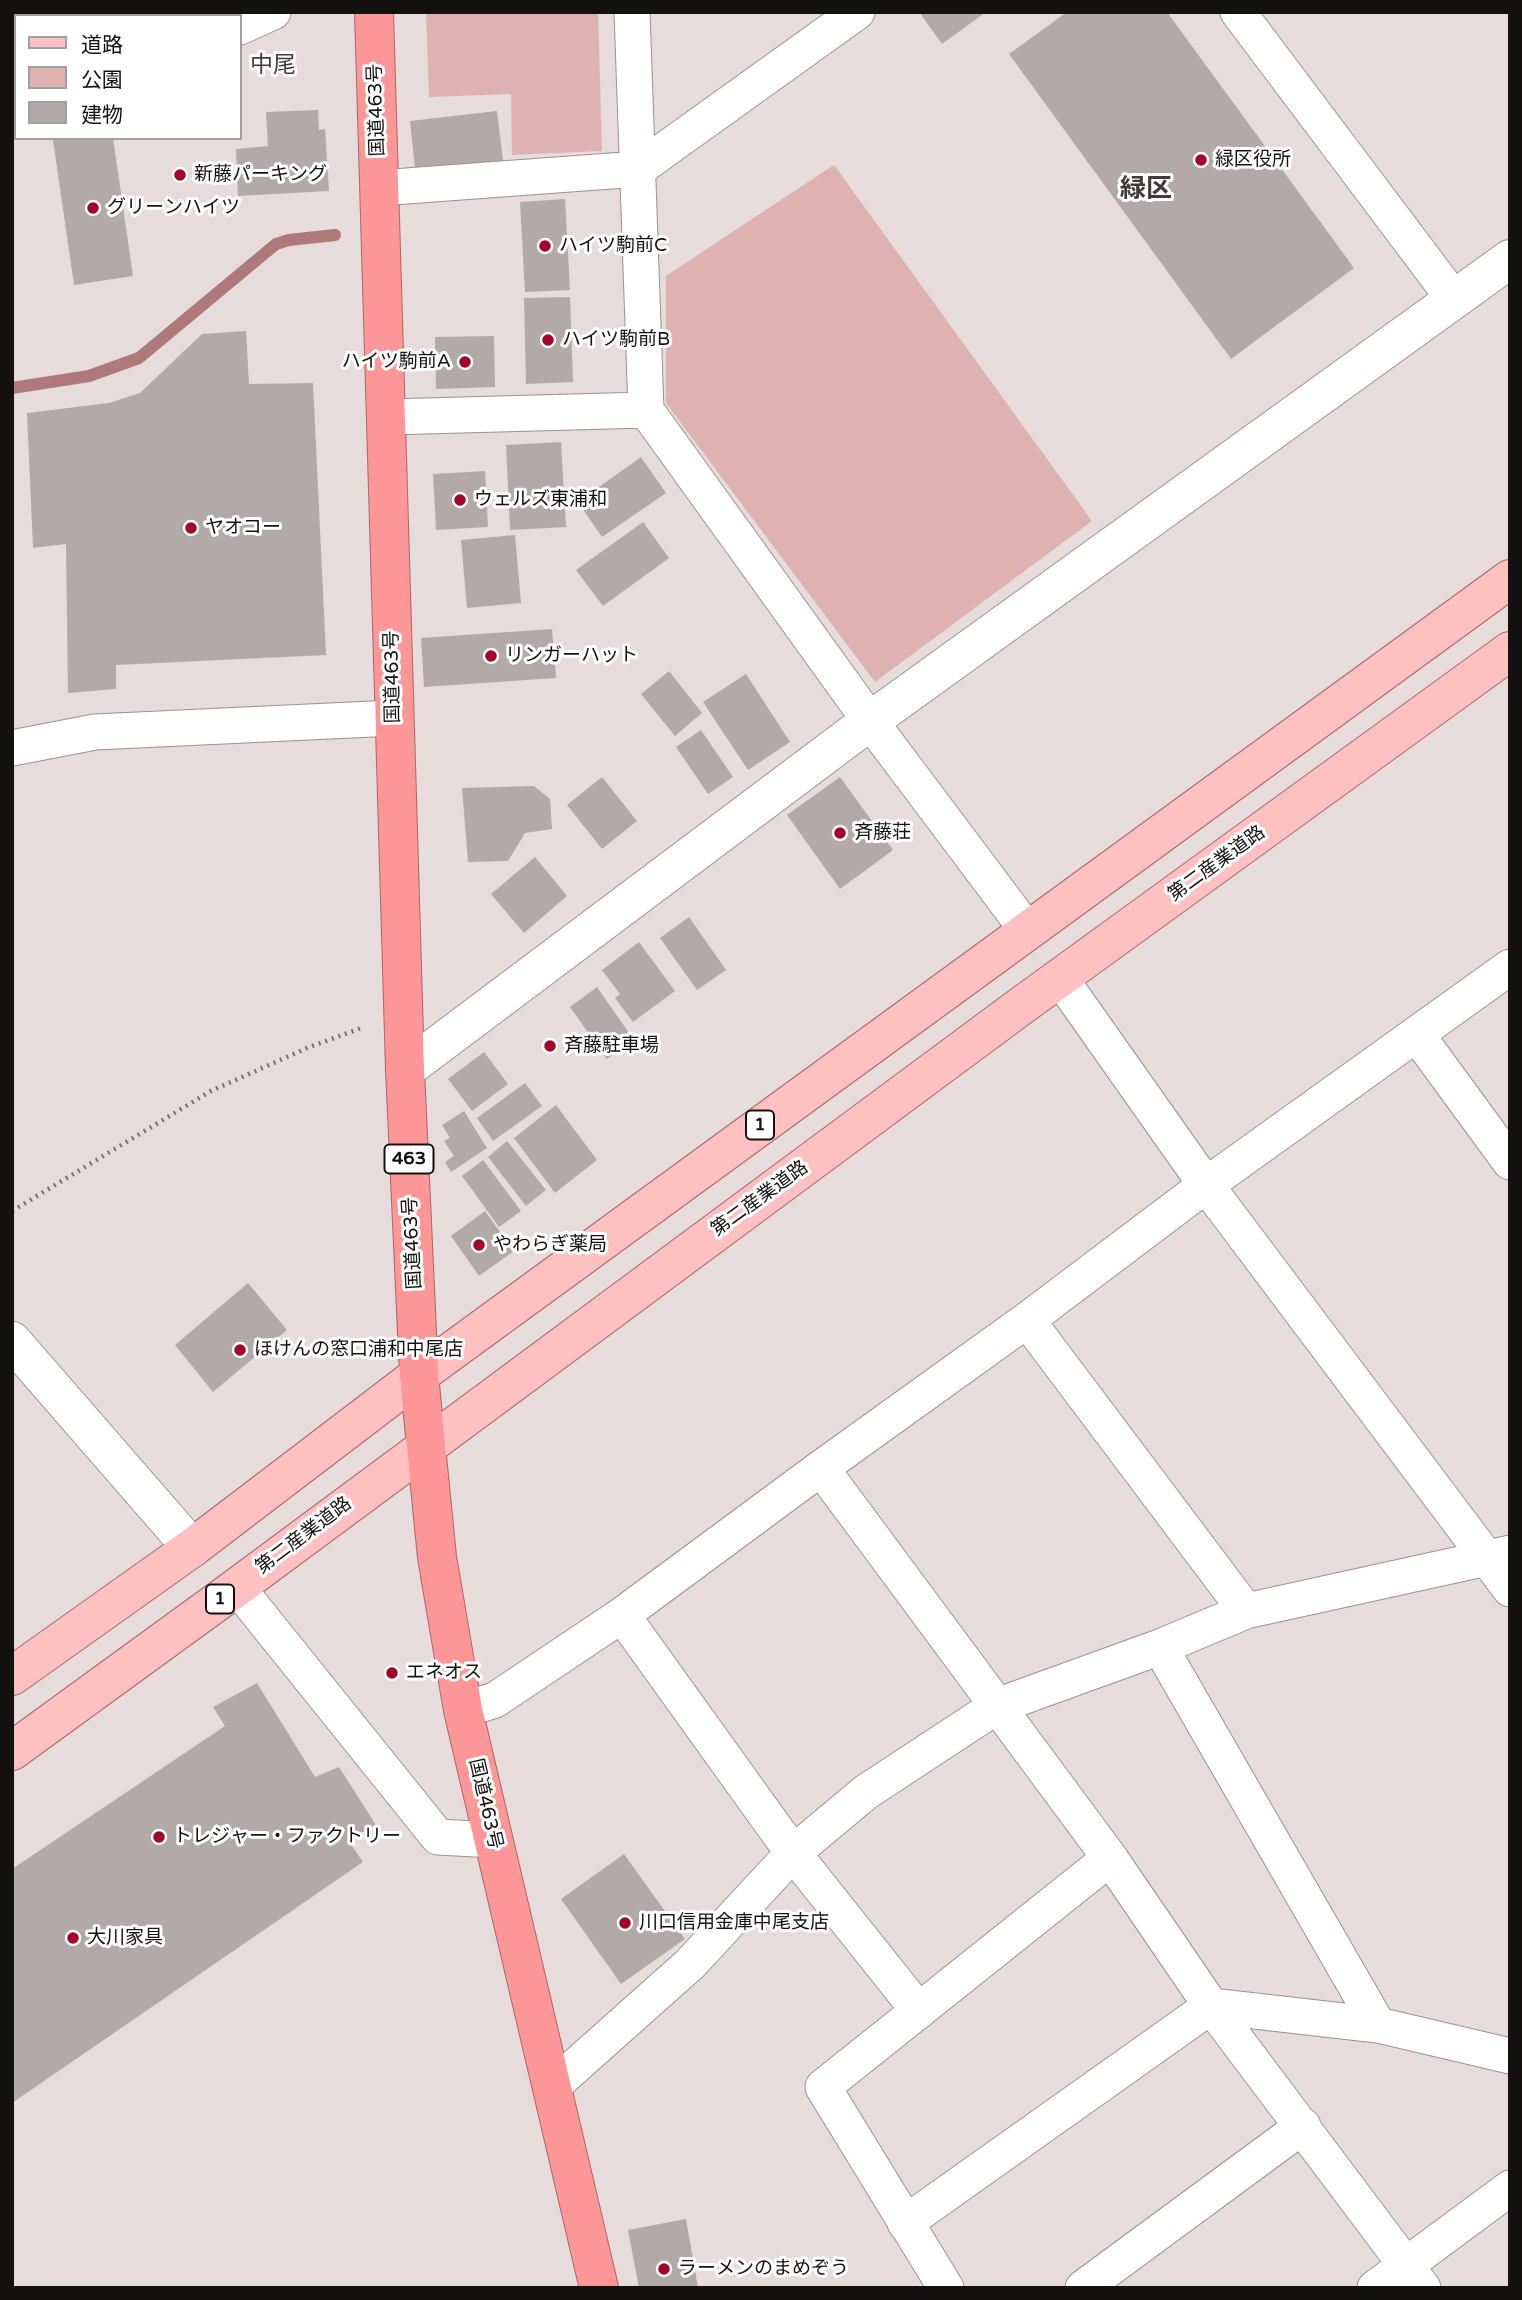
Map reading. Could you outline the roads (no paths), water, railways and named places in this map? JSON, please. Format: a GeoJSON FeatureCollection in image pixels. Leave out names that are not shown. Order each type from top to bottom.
{"type":"FeatureCollection","features":[{"type":"Feature","properties":{"kind":"highway","name":"国道463号"},"geometry":{"type":"LineString","coordinates":[[374,12],[388,417],[405,1070],[419,1376],[437,1557],[463,1710],[599,2288]]}},
{"type":"Feature","properties":{"kind":"main road","name":"1"},"geometry":{"type":"LineString","coordinates":[[12,1676],[192,1548],[419,1376],[1510,579]]}},
{"type":"Feature","properties":{"kind":"main road","name":"第二産業道路"},"geometry":{"type":"LineString","coordinates":[[12,1751],[1060,978],[1510,651]]}},
{"type":"Feature","properties":{"kind":"street"},"geometry":{"type":"LineString","coordinates":[[242,26],[273,12]]}},
{"type":"Feature","properties":{"kind":"street"},"geometry":{"type":"LineString","coordinates":[[632,12],[646,410],[870,721],[1027,930]]}},
{"type":"Feature","properties":{"kind":"street"},"geometry":{"type":"LineString","coordinates":[[379,188],[638,169],[857,12]]}},
{"type":"Feature","properties":{"kind":"street"},"geometry":{"type":"LineString","coordinates":[[1238,12],[1454,299]]}},
{"type":"Feature","properties":{"kind":"street"},"geometry":{"type":"LineString","coordinates":[[405,1070],[870,721],[1510,258]]}},
{"type":"Feature","properties":{"kind":"street"},"geometry":{"type":"LineString","coordinates":[[388,417],[646,410]]}},
{"type":"Feature","properties":{"kind":"street"},"geometry":{"type":"LineString","coordinates":[[12,748],[95,732],[394,718]]}},
{"type":"Feature","properties":{"kind":"street"},"geometry":{"type":"LineString","coordinates":[[463,1710],[495,1700],[622,1615],[1027,1320],[1206,1185],[1510,967]]}},
{"type":"Feature","properties":{"kind":"street"},"geometry":{"type":"LineString","coordinates":[[1060,978],[1206,1185],[1499,1556],[1510,1589]]}},
{"type":"Feature","properties":{"kind":"street"},"geometry":{"type":"LineString","coordinates":[[1417,1035],[1510,1162]]}},
{"type":"Feature","properties":{"kind":"street"},"geometry":{"type":"LineString","coordinates":[[1027,1320],[1246,1611]]}},
{"type":"Feature","properties":{"kind":"street"},"geometry":{"type":"LineString","coordinates":[[12,1341],[192,1548]]}},
{"type":"Feature","properties":{"kind":"street"},"geometry":{"type":"LineString","coordinates":[[821,1468],[1110,1857],[1211,2006],[1415,2276]]}},
{"type":"Feature","properties":{"kind":"street"},"geometry":{"type":"LineString","coordinates":[[552,2088],[690,1964],[793,1853],[866,1791],[997,1706],[1160,1647],[1246,1611],[1499,1556]]}},
{"type":"Feature","properties":{"kind":"street"},"geometry":{"type":"LineString","coordinates":[[237,1587],[438,1836],[494,1840]]}},
{"type":"Feature","properties":{"kind":"street"},"geometry":{"type":"LineString","coordinates":[[622,1615],[793,1853],[919,2011]]}},
{"type":"Feature","properties":{"kind":"street"},"geometry":{"type":"LineString","coordinates":[[1160,1647],[1378,2025]]}},
{"type":"Feature","properties":{"kind":"street"},"geometry":{"type":"LineString","coordinates":[[946,2288],[823,2087],[1110,1857]]}},
{"type":"Feature","properties":{"kind":"street"},"geometry":{"type":"LineString","coordinates":[[905,2223],[1211,2006],[1378,2025],[1510,2056]]}},
{"type":"Feature","properties":{"kind":"street"},"geometry":{"type":"LineString","coordinates":[[1083,2288],[1303,2126]]}},
{"type":"Feature","properties":{"kind":"street"},"geometry":{"type":"LineString","coordinates":[[1375,2288],[1415,2276],[1510,2188]]}},
{"type":"Feature","properties":{"kind":"waterway"},"geometry":{"type":"LineString","coordinates":[[12,388],[89,376],[139,358],[276,244],[335,235]]}},
{"type":"Feature","properties":{"kind":"place","name":"緑区役所"},"geometry":{"type":"Point","coordinates":[1201,160]}},
{"type":"Feature","properties":{"kind":"place","name":"新藤パーキング"},"geometry":{"type":"Point","coordinates":[180,175]}},
{"type":"Feature","properties":{"kind":"place","name":"グリーンハイツ"},"geometry":{"type":"Point","coordinates":[93,208]}},
{"type":"Feature","properties":{"kind":"place","name":"ハイツ駒前C"},"geometry":{"type":"Point","coordinates":[545,246]}},
{"type":"Feature","properties":{"kind":"place","name":"ハイツ駒前B"},"geometry":{"type":"Point","coordinates":[548,340]}},
{"type":"Feature","properties":{"kind":"place","name":"ハイツ駒前A"},"geometry":{"type":"Point","coordinates":[465,362]}},
{"type":"Feature","properties":{"kind":"place","name":"ウェルズ東浦和"},"geometry":{"type":"Point","coordinates":[460,500]}},
{"type":"Feature","properties":{"kind":"place","name":"ヤオコー"},"geometry":{"type":"Point","coordinates":[191,528]}},
{"type":"Feature","properties":{"kind":"place","name":"リンガーハット"},"geometry":{"type":"Point","coordinates":[491,656]}},
{"type":"Feature","properties":{"kind":"place","name":"斉藤荘"},"geometry":{"type":"Point","coordinates":[840,833]}},
{"type":"Feature","properties":{"kind":"place","name":"斉藤駐車場"},"geometry":{"type":"Point","coordinates":[550,1046]}},
{"type":"Feature","properties":{"kind":"place","name":"やわらぎ薬局"},"geometry":{"type":"Point","coordinates":[479,1245]}},
{"type":"Feature","properties":{"kind":"place","name":"ほけんの窓口浦和中尾店"},"geometry":{"type":"Point","coordinates":[240,1350]}},
{"type":"Feature","properties":{"kind":"place","name":"エネオス"},"geometry":{"type":"Point","coordinates":[392,1673]}},
{"type":"Feature","properties":{"kind":"place","name":"トレジャー・ファクトリー"},"geometry":{"type":"Point","coordinates":[159,1837]}},
{"type":"Feature","properties":{"kind":"place","name":"川口信用金庫中尾支店"},"geometry":{"type":"Point","coordinates":[625,1923]}},
{"type":"Feature","properties":{"kind":"place","name":"大川家具"},"geometry":{"type":"Point","coordinates":[73,1938]}},
{"type":"Feature","properties":{"kind":"place","name":"ラーメンのまめぞう"},"geometry":{"type":"Point","coordinates":[664,2269]}},
{"type":"Feature","properties":{"kind":"district","name":"中尾"},"geometry":{"type":"Point","coordinates":[273,66]}},
{"type":"Feature","properties":{"kind":"district","name":"緑区"},"geometry":{"type":"Point","coordinates":[1146,190]}}]}
